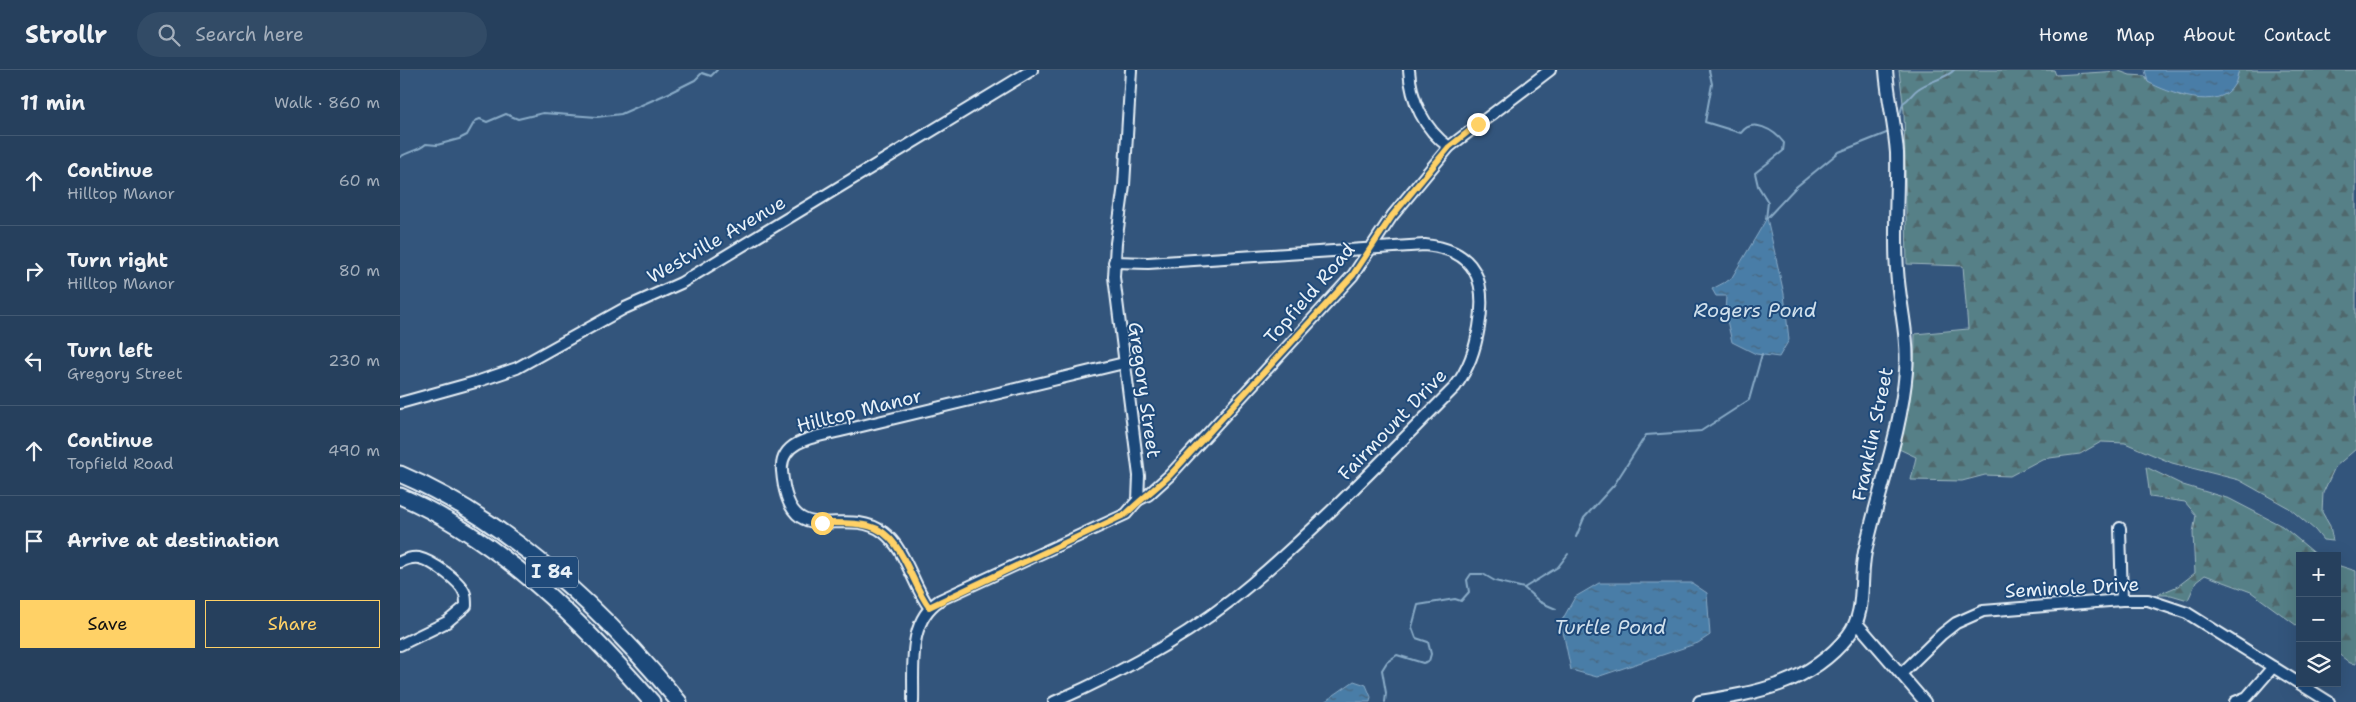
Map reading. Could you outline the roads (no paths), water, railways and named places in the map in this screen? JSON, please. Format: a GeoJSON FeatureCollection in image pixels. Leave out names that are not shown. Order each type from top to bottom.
{"type":"FeatureCollection","features":[{"type":"Feature","properties":{"kind":"highway","name":"I 84"},"geometry":{"type":"LineString","coordinates":[[400,474],[450,498],[514,540],[599,616],[679,702]]}},
{"type":"Feature","properties":{"kind":"highway","name":"I 84"},"geometry":{"type":"LineString","coordinates":[[400,496],[432,512],[476,539],[525,576],[584,630],[652,702]]}},
{"type":"Feature","properties":{"kind":"main road","name":"Franklin Street"},"geometry":{"type":"LineString","coordinates":[[1700,702],[1768,689],[1794,679],[1834,650],[1847,636],[1856,622],[1861,606],[1864,560],[1900,413],[1906,368],[1906,326],[1896,259],[1896,142],[1886,70]]}},
{"type":"Feature","properties":{"kind":"street","name":"Westville Avenue"},"geometry":{"type":"LineString","coordinates":[[400,403],[479,381],[517,368],[625,308],[682,283],[1032,70]]}},
{"type":"Feature","properties":{"kind":"street","name":"Gregory Street"},"geometry":{"type":"LineString","coordinates":[[1131,70],[1124,185],[1114,262],[1116,308],[1139,476],[1138,500]]}},
{"type":"Feature","properties":{"kind":"street"},"geometry":{"type":"LineString","coordinates":[[1409,70],[1413,99],[1420,113],[1430,131],[1449,147]]}},
{"type":"Feature","properties":{"kind":"street","name":"Topfield Road"},"geometry":{"type":"LineString","coordinates":[[1138,500],[1148,495],[1170,475],[1353,275],[1392,216],[1449,147],[1550,70]]}},
{"type":"Feature","properties":{"kind":"street","name":"Fairmount Drive"},"geometry":{"type":"LineString","coordinates":[[1054,702],[1093,685],[1174,639],[1250,585],[1324,518],[1455,387],[1464,375],[1474,354],[1482,315],[1481,287],[1474,268],[1458,254],[1438,246],[1425,245],[1148,263],[1114,262]]}},
{"type":"Feature","properties":{"kind":"street","name":"Hilltop Manor"},"geometry":{"type":"LineString","coordinates":[[929,607],[898,550],[884,533],[868,525],[806,521],[795,512],[790,504],[782,471],[782,462],[787,450],[801,441],[827,434],[1124,363]]}},
{"type":"Feature","properties":{"kind":"street"},"geometry":{"type":"LineString","coordinates":[[913,702],[916,638],[921,618],[929,607],[940,600],[1100,528],[1126,514],[1138,500]]}},
{"type":"Feature","properties":{"kind":"street"},"geometry":{"type":"LineString","coordinates":[[2120,528],[2122,600]]}},
{"type":"Feature","properties":{"kind":"street"},"geometry":{"type":"LineString","coordinates":[[400,562],[409,558],[420,558],[436,566],[453,579],[464,593],[466,606],[447,622],[400,645]]}},
{"type":"Feature","properties":{"kind":"street","name":"Seminole Drive"},"geometry":{"type":"LineString","coordinates":[[1902,674],[1942,634],[1956,623],[1983,611],[2122,600],[2148,600],[2187,613],[2329,702]]}},
{"type":"Feature","properties":{"kind":"street"},"geometry":{"type":"LineString","coordinates":[[1856,622],[1925,702]]}},
{"type":"Feature","properties":{"kind":"street"},"geometry":{"type":"LineString","coordinates":[[2235,702],[2247,697],[2273,667]]}},
{"type":"Feature","properties":{"kind":"water"},"geometry":{"type":"Polygon","coordinates":[[[2145,70],[2239,70],[2235,83],[2227,93],[2205,99],[2180,95],[2148,82],[2145,70]]]}},
{"type":"Feature","properties":{"kind":"water","name":"Rogers Pond"},"geometry":{"type":"Polygon","coordinates":[[[1767,218],[1784,294],[1789,340],[1779,357],[1756,354],[1732,342],[1725,312],[1726,296],[1716,296],[1712,289],[1731,279],[1767,218]]]}},
{"type":"Feature","properties":{"kind":"water","name":"Turtle Pond"},"geometry":{"type":"Polygon","coordinates":[[[1599,583],[1692,583],[1707,593],[1710,635],[1698,643],[1597,677],[1571,670],[1561,622],[1575,597],[1599,583]]]}},
{"type":"Feature","properties":{"kind":"water"},"geometry":{"type":"Polygon","coordinates":[[[1354,681],[1366,685],[1371,697],[1370,702],[1324,702],[1354,681]]]}},
{"type":"Feature","properties":{"kind":"waterway"},"geometry":{"type":"LineString","coordinates":[[400,157],[426,144],[437,145],[459,139],[467,135],[475,121],[480,119],[487,122],[506,114],[518,119],[543,113],[597,117],[621,114],[695,80],[702,73],[711,76],[717,70]]}},
{"type":"Feature","properties":{"kind":"waterway"},"geometry":{"type":"LineString","coordinates":[[1709,70],[1712,84],[1705,122],[1741,133],[1751,126],[1763,127],[1775,134],[1784,143],[1783,151],[1755,173],[1758,186],[1768,202],[1766,219]]}},
{"type":"Feature","properties":{"kind":"waterway"},"geometry":{"type":"LineString","coordinates":[[1899,118],[1903,103],[1916,91],[1954,70]]}},
{"type":"Feature","properties":{"kind":"waterway"},"geometry":{"type":"LineString","coordinates":[[1767,218],[1796,187],[1839,152],[1889,132]]}},
{"type":"Feature","properties":{"kind":"waterway"},"geometry":{"type":"LineString","coordinates":[[1576,537],[1584,518],[1614,485],[1646,435],[1701,431],[1749,400],[1762,354]]}},
{"type":"Feature","properties":{"kind":"waterway"},"geometry":{"type":"LineString","coordinates":[[1524,588],[1558,567],[1568,554]]}},
{"type":"Feature","properties":{"kind":"waterway"},"geometry":{"type":"LineString","coordinates":[[1385,702],[1386,693],[1382,670],[1387,662],[1397,655],[1423,663],[1429,661],[1431,654],[1428,642],[1416,638],[1412,627],[1418,605],[1455,599],[1461,601],[1469,592],[1467,580],[1471,574],[1483,574],[1495,581],[1524,588],[1540,602],[1556,609]]}}]}
